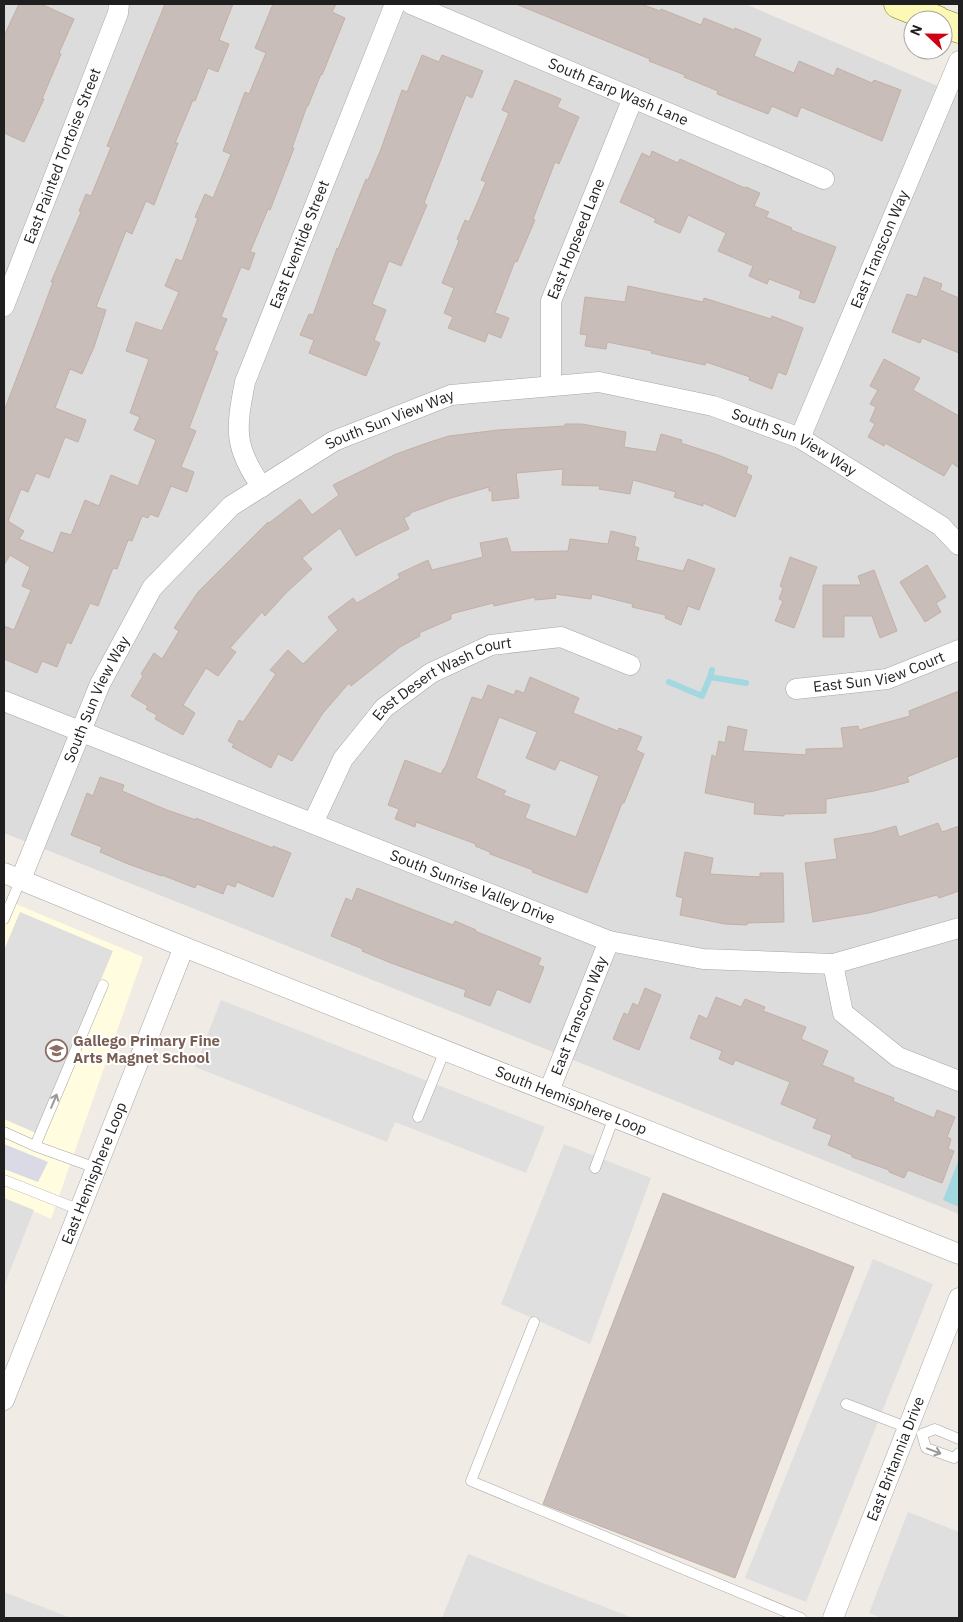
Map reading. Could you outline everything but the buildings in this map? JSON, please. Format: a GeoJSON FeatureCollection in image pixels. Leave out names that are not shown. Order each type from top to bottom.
{"type":"FeatureCollection","features":[{"type":"Feature","properties":{"kind":"main road"},"geometry":{"type":"LineString","coordinates":[[898,4],[913,10]]}},
{"type":"Feature","properties":{"kind":"street","name":"East Painted Tortoise Street"},"geometry":{"type":"LineString","coordinates":[[4,306],[118,13],[119,4]]}},
{"type":"Feature","properties":{"kind":"street","name":"East Eventide Street"},"geometry":{"type":"LineString","coordinates":[[262,487],[252,473],[239,443],[238,419],[245,382],[395,4]]}},
{"type":"Feature","properties":{"kind":"street","name":"South Earp Wash Lane"},"geometry":{"type":"LineString","coordinates":[[411,4],[824,179]]}},
{"type":"Feature","properties":{"kind":"street","name":"East Transcon Way"},"geometry":{"type":"LineString","coordinates":[[800,438],[959,61]]}},
{"type":"Feature","properties":{"kind":"street","name":"East Hopseed Lane"},"geometry":{"type":"LineString","coordinates":[[551,386],[551,301],[633,98]]}},
{"type":"Feature","properties":{"kind":"street","name":"South Sun View Way"},"geometry":{"type":"LineString","coordinates":[[12,876],[81,730],[100,684],[152,588],[231,506],[334,441],[451,395],[599,382],[713,406],[800,438],[941,526],[959,545]]}},
{"type":"Feature","properties":{"kind":"street","name":"East Desert Wash Court"},"geometry":{"type":"LineString","coordinates":[[313,823],[343,760],[384,708],[431,673],[492,645],[561,637],[630,665]]}},
{"type":"Feature","properties":{"kind":"street","name":"East Sun View Court"},"geometry":{"type":"LineString","coordinates":[[796,689],[887,679],[959,650]]}},
{"type":"Feature","properties":{"kind":"street","name":"South Sunrise Valley Drive"},"geometry":{"type":"LineString","coordinates":[[4,701],[609,940],[702,959],[833,964],[959,928]]}},
{"type":"Feature","properties":{"kind":"street","name":"South Hemisphere Loop"},"geometry":{"type":"LineString","coordinates":[[12,876],[184,947],[959,1254]]}},
{"type":"Feature","properties":{"kind":"street","name":"East Transcon Way"},"geometry":{"type":"LineString","coordinates":[[549,1092],[609,940]]}},
{"type":"Feature","properties":{"kind":"street","name":"East Hemisphere Loop"},"geometry":{"type":"LineString","coordinates":[[4,1400],[184,947]]}},
{"type":"Feature","properties":{"kind":"street"},"geometry":{"type":"LineString","coordinates":[[833,964],[843,1013],[898,1056],[959,1081]]}},
{"type":"Feature","properties":{"kind":"street","name":"East Britannia Drive"},"geometry":{"type":"LineString","coordinates":[[832,1618],[915,1431],[959,1298]]}},
{"type":"Feature","properties":{"kind":"lane"},"geometry":{"type":"LineString","coordinates":[[4,919],[12,876]]}},
{"type":"Feature","properties":{"kind":"lane"},"geometry":{"type":"LineString","coordinates":[[36,1146],[103,985]]}},
{"type":"Feature","properties":{"kind":"lane"},"geometry":{"type":"LineString","coordinates":[[418,1117],[445,1050]]}},
{"type":"Feature","properties":{"kind":"lane"},"geometry":{"type":"LineString","coordinates":[[595,1168],[614,1117]]}},
{"type":"Feature","properties":{"kind":"lane"},"geometry":{"type":"LineString","coordinates":[[4,1132],[96,1168]]}},
{"type":"Feature","properties":{"kind":"lane"},"geometry":{"type":"LineString","coordinates":[[4,1180],[80,1210]]}},
{"type":"Feature","properties":{"kind":"lane"},"geometry":{"type":"LineString","coordinates":[[534,1322],[471,1481],[801,1618]]}},
{"type":"Feature","properties":{"kind":"lane"},"geometry":{"type":"LineString","coordinates":[[846,1404],[915,1431],[935,1429],[959,1439]]}},
{"type":"Feature","properties":{"kind":"lane"},"geometry":{"type":"LineString","coordinates":[[915,1431],[926,1448],[954,1458],[959,1453]]}},
{"type":"Feature","properties":{"kind":"shaded area"},"geometry":{"type":"Polygon","coordinates":[[[4,4],[745,4],[959,95],[959,1214],[4,833],[4,4]]]}},
{"type":"Feature","properties":{"kind":"shaded area","name":"Gallego Primary Fine Arts Magnet School"},"geometry":{"type":"Polygon","coordinates":[[[4,899],[143,957],[51,1219],[4,1198],[4,899]]]}},
{"type":"Feature","properties":{"kind":"shaded area"},"geometry":{"type":"Polygon","coordinates":[[[20,912],[113,951],[36,1133],[4,1119],[4,950],[20,912]]]}},
{"type":"Feature","properties":{"kind":"shaded area"},"geometry":{"type":"Polygon","coordinates":[[[221,1000],[545,1127],[526,1173],[395,1122],[387,1142],[195,1067],[221,1000]]]}},
{"type":"Feature","properties":{"kind":"shaded area"},"geometry":{"type":"Polygon","coordinates":[[[4,1144],[48,1162],[38,1182],[4,1169],[4,1144]]]}},
{"type":"Feature","properties":{"kind":"shaded area"},"geometry":{"type":"Polygon","coordinates":[[[564,1144],[651,1178],[590,1344],[501,1304],[564,1144]]]}},
{"type":"Feature","properties":{"kind":"shaded area"},"geometry":{"type":"Polygon","coordinates":[[[4,1198],[34,1210],[4,1286],[4,1198]]]}},
{"type":"Feature","properties":{"kind":"shaded area"},"geometry":{"type":"Polygon","coordinates":[[[873,1259],[933,1284],[806,1602],[745,1578],[873,1259]]]}},
{"type":"Feature","properties":{"kind":"shaded area"},"geometry":{"type":"Polygon","coordinates":[[[908,1512],[959,1532],[959,1618],[882,1618],[869,1613],[908,1512]]]}},
{"type":"Feature","properties":{"kind":"shaded area"},"geometry":{"type":"Polygon","coordinates":[[[468,1554],[633,1618],[442,1618],[468,1554]]]}},
{"type":"Feature","properties":{"kind":"shaded area"},"geometry":{"type":"Polygon","coordinates":[[[4,1592],[71,1618],[4,1618],[4,1592]]]}},
{"type":"Feature","properties":{"kind":"water"},"geometry":{"type":"Polygon","coordinates":[[[959,1159],[959,1207],[943,1200],[959,1159]]]}},
{"type":"Feature","properties":{"kind":"waterway"},"geometry":{"type":"LineString","coordinates":[[712,670],[710,677],[746,683]]}},
{"type":"Feature","properties":{"kind":"waterway"},"geometry":{"type":"LineString","coordinates":[[669,682],[702,696],[710,677]]}},
{"type":"Feature","properties":{"kind":"place","name":"Gallego Primary Fine Arts Magnet School"},"geometry":{"type":"Point","coordinates":[57,1050]}}]}
